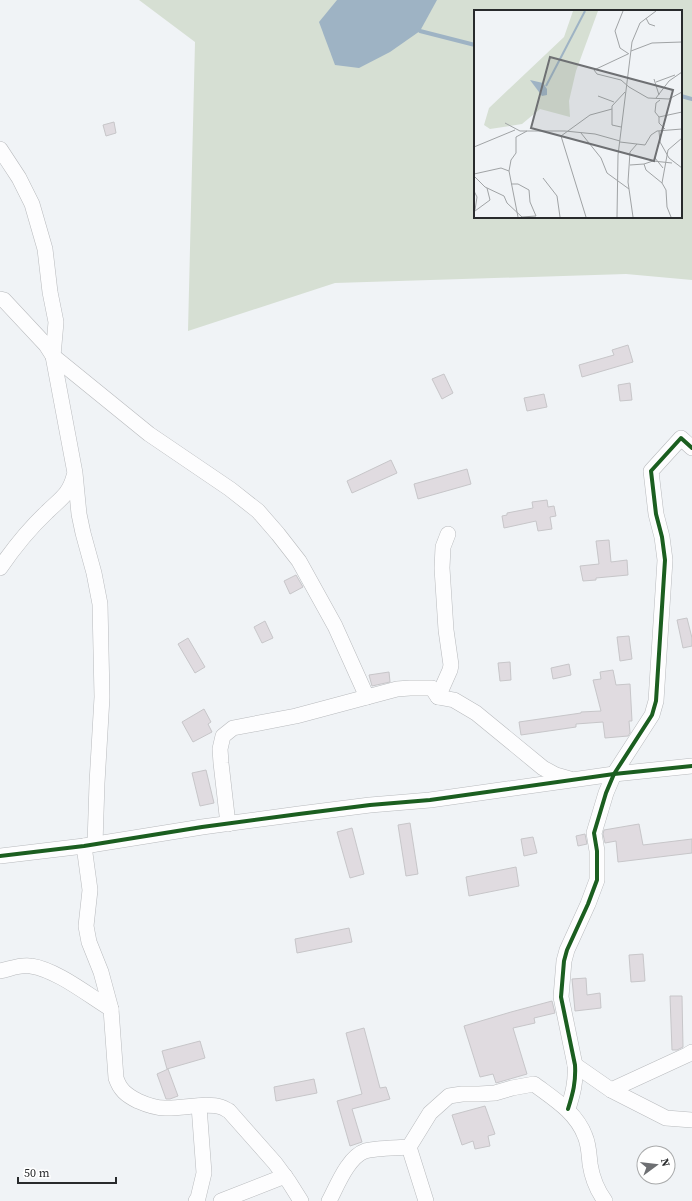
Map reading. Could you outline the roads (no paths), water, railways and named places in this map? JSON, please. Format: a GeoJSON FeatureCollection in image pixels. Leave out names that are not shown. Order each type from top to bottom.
{"type":"FeatureCollection","features":[{"type":"Feature","properties":{"kind":"street"},"geometry":{"type":"LineString","coordinates":[[0,149],[19,178],[32,204],[45,250],[50,292],[56,322],[53,356],[75,473],[79,514],[94,573],[100,604],[102,697],[97,783],[90,845],[90,890],[86,926],[89,942],[101,972],[111,1009],[116,1078],[118,1086],[129,1097],[152,1107],[166,1108],[211,1106],[220,1107],[229,1112],[275,1163],[301,1201]]}},
{"type":"Feature","properties":{"kind":"street"},"geometry":{"type":"LineString","coordinates":[[0,298],[4,300],[46,345],[53,356],[149,434],[230,489],[258,511],[299,561],[334,626],[367,697]]}},
{"type":"Feature","properties":{"kind":"street"},"geometry":{"type":"LineString","coordinates":[[568,1109],[575,1085],[575,1065],[561,997],[564,962],[567,950],[597,880],[597,851],[594,833],[606,793],[614,774],[652,715],[656,701],[665,560],[662,537],[656,514],[651,471],[681,438],[692,448]]}},
{"type":"Feature","properties":{"kind":"street"},"geometry":{"type":"LineString","coordinates":[[0,568],[10,553],[47,512],[65,496],[72,483],[75,473]]}},
{"type":"Feature","properties":{"kind":"street"},"geometry":{"type":"LineString","coordinates":[[438,697],[451,665],[446,630],[442,568],[443,547],[448,534]]}},
{"type":"Feature","properties":{"kind":"street"},"geometry":{"type":"LineString","coordinates":[[228,824],[220,763],[220,749],[223,736],[233,728],[296,716],[397,689],[432,688],[438,697],[454,700],[476,713],[543,768],[556,775],[573,780]]}},
{"type":"Feature","properties":{"kind":"street"},"geometry":{"type":"LineString","coordinates":[[0,856],[90,845],[323,811],[430,800],[614,774],[692,766]]}},
{"type":"Feature","properties":{"kind":"street"},"geometry":{"type":"LineString","coordinates":[[0,971],[21,966],[40,968],[59,976],[111,1009]]}},
{"type":"Feature","properties":{"kind":"street"},"geometry":{"type":"LineString","coordinates":[[611,1090],[692,1052]]}},
{"type":"Feature","properties":{"kind":"street"},"geometry":{"type":"LineString","coordinates":[[575,1065],[611,1090],[666,1118],[692,1120]]}},
{"type":"Feature","properties":{"kind":"street"},"geometry":{"type":"LineString","coordinates":[[426,1201],[410,1147],[430,1113],[449,1096],[496,1092],[534,1084],[568,1109],[578,1124],[585,1136],[593,1176],[598,1192],[605,1201]]}},
{"type":"Feature","properties":{"kind":"street"},"geometry":{"type":"LineString","coordinates":[[196,1201],[204,1173],[199,1106]]}},
{"type":"Feature","properties":{"kind":"street"},"geometry":{"type":"LineString","coordinates":[[329,1201],[347,1168],[360,1154],[367,1151],[410,1147]]}},
{"type":"Feature","properties":{"kind":"street"},"geometry":{"type":"LineString","coordinates":[[221,1201],[285,1176]]}},
{"type":"Feature","properties":{"kind":"water"},"geometry":{"type":"Polygon","coordinates":[[[337,0],[437,0],[420,31],[390,52],[359,68],[335,65],[319,22],[337,0]]]}},
{"type":"Feature","properties":{"kind":"waterway"},"geometry":{"type":"LineString","coordinates":[[420,31],[474,45]]}},
{"type":"Feature","properties":{"kind":"waterway"},"geometry":{"type":"LineString","coordinates":[[682,96],[692,99]]}}]}
